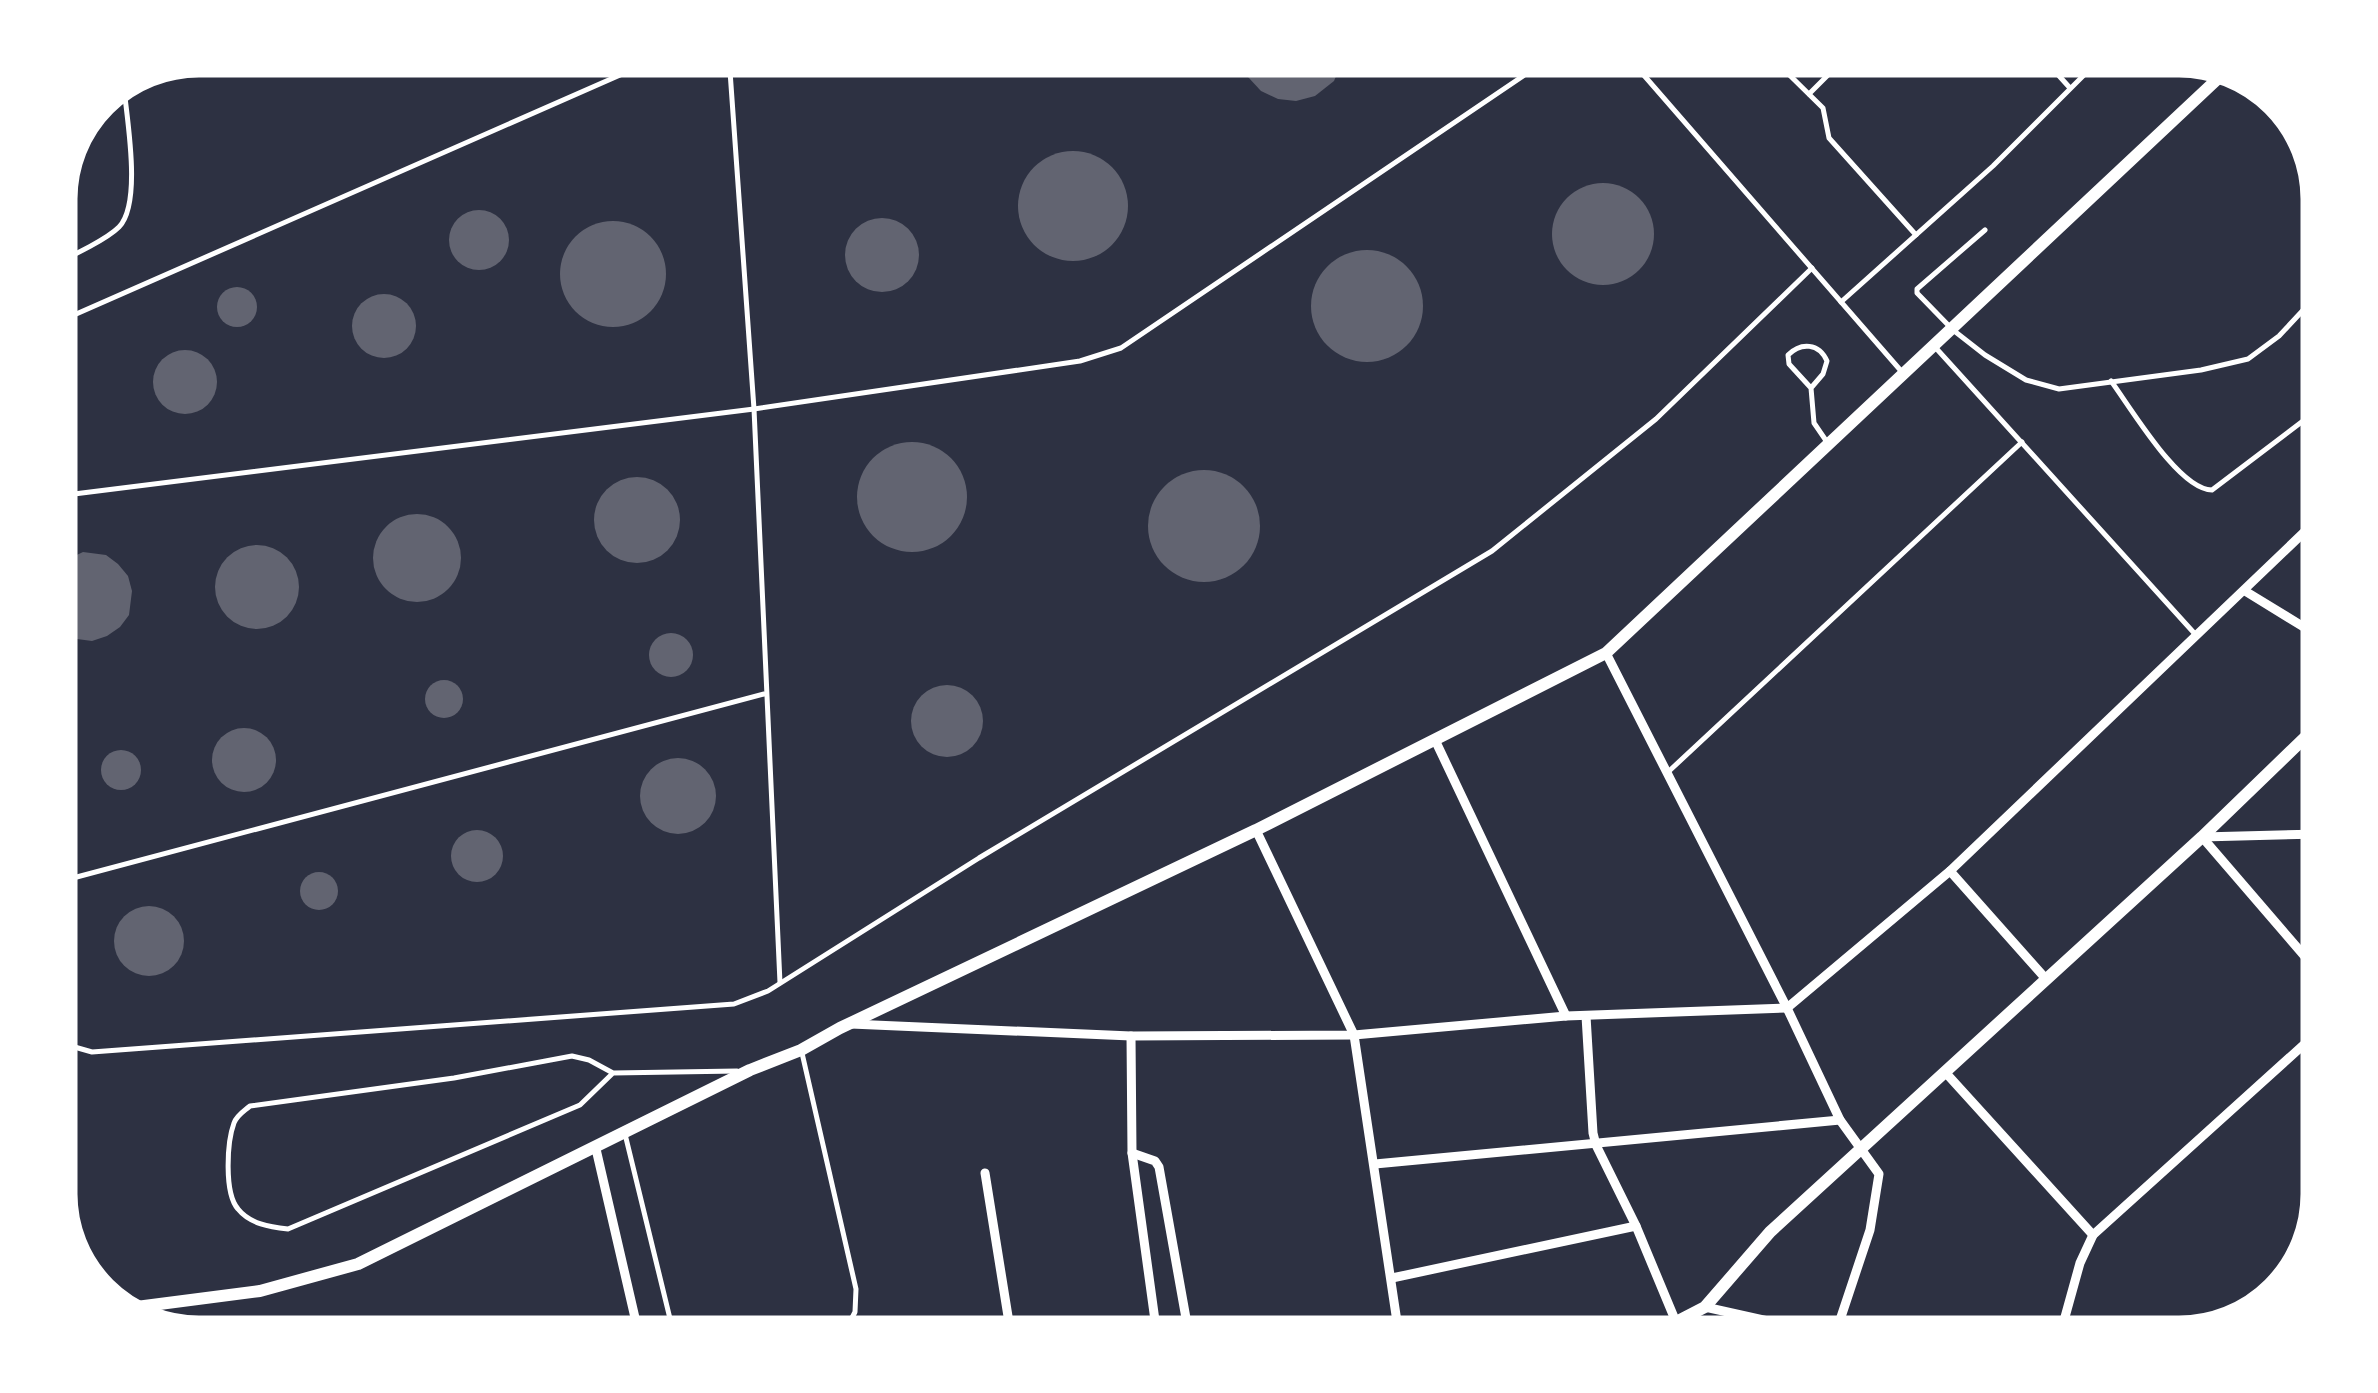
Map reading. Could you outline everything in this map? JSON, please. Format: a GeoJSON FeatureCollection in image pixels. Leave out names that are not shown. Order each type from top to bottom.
{"type":"FeatureCollection","features":[{"type":"Feature","properties":{"kind":"main road"},"geometry":{"type":"LineString","coordinates":[[146,1306],[260,1292],[358,1264],[750,1070],[801,1050],[1436,742],[1606,653],[2217,81]]}},
{"type":"Feature","properties":{"kind":"main road"},"geometry":{"type":"LineString","coordinates":[[1691,1318],[1770,1232],[2202,837],[2303,739]]}},
{"type":"Feature","properties":{"kind":"street"},"geometry":{"type":"LineString","coordinates":[[848,1024],[1132,1036],[1354,1035],[1566,1016],[1787,1008],[1950,871],[2303,534]]}},
{"type":"Feature","properties":{"kind":"street"},"geometry":{"type":"LineString","coordinates":[[2245,590],[2303,626]]}},
{"type":"Feature","properties":{"kind":"street"},"geometry":{"type":"LineString","coordinates":[[1606,653],[1840,1120],[1879,1174],[1870,1230],[1839,1318]]}},
{"type":"Feature","properties":{"kind":"street"},"geometry":{"type":"LineString","coordinates":[[1436,742],[1566,1016]]}},
{"type":"Feature","properties":{"kind":"street"},"geometry":{"type":"LineString","coordinates":[[1256,830],[1354,1035],[1397,1318]]}},
{"type":"Feature","properties":{"kind":"street"},"geometry":{"type":"LineString","coordinates":[[2202,837],[2303,834]]}},
{"type":"Feature","properties":{"kind":"street"},"geometry":{"type":"LineString","coordinates":[[2202,837],[2303,954]]}},
{"type":"Feature","properties":{"kind":"street"},"geometry":{"type":"LineString","coordinates":[[1950,871],[2046,979]]}},
{"type":"Feature","properties":{"kind":"street"},"geometry":{"type":"LineString","coordinates":[[1586,1016],[1596,1146],[1636,1226],[1673,1318]]}},
{"type":"Feature","properties":{"kind":"street"},"geometry":{"type":"LineString","coordinates":[[1132,1036],[1132,1153],[1155,1318]]}},
{"type":"Feature","properties":{"kind":"street"},"geometry":{"type":"LineString","coordinates":[[2065,1318],[2080,1263],[2093,1236],[2303,1045]]}},
{"type":"Feature","properties":{"kind":"street"},"geometry":{"type":"LineString","coordinates":[[1945,1072],[2093,1236]]}},
{"type":"Feature","properties":{"kind":"street"},"geometry":{"type":"LineString","coordinates":[[1375,1164],[1840,1120]]}},
{"type":"Feature","properties":{"kind":"street"},"geometry":{"type":"LineString","coordinates":[[596,1149],[635,1318]]}},
{"type":"Feature","properties":{"kind":"street"},"geometry":{"type":"LineString","coordinates":[[1132,1153],[1148,1157],[1159,1168],[1186,1318]]}},
{"type":"Feature","properties":{"kind":"street"},"geometry":{"type":"LineString","coordinates":[[986,1173],[1008,1318]]}},
{"type":"Feature","properties":{"kind":"street"},"geometry":{"type":"LineString","coordinates":[[1392,1278],[1636,1226]]}},
{"type":"Feature","properties":{"kind":"street"},"geometry":{"type":"LineString","coordinates":[[1705,1307],[1754,1318]]}},
{"type":"Feature","properties":{"kind":"lane"},"geometry":{"type":"LineString","coordinates":[[75,315],[622,75]]}},
{"type":"Feature","properties":{"kind":"lane"},"geometry":{"type":"LineString","coordinates":[[730,75],[754,409],[780,983]]}},
{"type":"Feature","properties":{"kind":"lane"},"geometry":{"type":"LineString","coordinates":[[75,494],[754,409],[1080,361],[1121,348],[1526,75]]}},
{"type":"Feature","properties":{"kind":"lane"},"geometry":{"type":"LineString","coordinates":[[1643,75],[1905,375]]}},
{"type":"Feature","properties":{"kind":"lane"},"geometry":{"type":"LineString","coordinates":[[1789,75],[1824,108],[1828,138],[1916,235]]}},
{"type":"Feature","properties":{"kind":"lane"},"geometry":{"type":"LineString","coordinates":[[1809,94],[1829,75]]}},
{"type":"Feature","properties":{"kind":"lane"},"geometry":{"type":"LineString","coordinates":[[2058,75],[2070,88]]}},
{"type":"Feature","properties":{"kind":"lane"},"geometry":{"type":"LineString","coordinates":[[1841,302],[1993,166],[2084,75]]}},
{"type":"Feature","properties":{"kind":"lane"},"geometry":{"type":"LineString","coordinates":[[75,252],[120,226],[125,214],[131,172],[125,100]]}},
{"type":"Feature","properties":{"kind":"lane"},"geometry":{"type":"LineString","coordinates":[[1985,230],[1917,289],[1953,330],[1984,354],[2026,380],[2059,389],[2200,370],[2248,359],[2303,310]]}},
{"type":"Feature","properties":{"kind":"lane"},"geometry":{"type":"LineString","coordinates":[[75,1046],[92,1052],[734,1004],[780,983],[980,858],[1492,551],[1656,419],[1812,268]]}},
{"type":"Feature","properties":{"kind":"lane"},"geometry":{"type":"LineString","coordinates":[[1811,388],[1824,374],[1826,360],[1816,348],[1805,345],[1788,355],[1788,364],[1811,388],[1814,423],[1827,442]]}},
{"type":"Feature","properties":{"kind":"lane"},"geometry":{"type":"LineString","coordinates":[[1936,347],[2197,636]]}},
{"type":"Feature","properties":{"kind":"lane"},"geometry":{"type":"LineString","coordinates":[[2111,381],[2183,477],[2204,490],[2212,490],[2303,421]]}},
{"type":"Feature","properties":{"kind":"lane"},"geometry":{"type":"LineString","coordinates":[[1668,774],[2022,442]]}},
{"type":"Feature","properties":{"kind":"lane"},"geometry":{"type":"LineString","coordinates":[[75,877],[764,694]]}},
{"type":"Feature","properties":{"kind":"lane"},"geometry":{"type":"LineString","coordinates":[[801,1050],[856,1288],[852,1318]]}},
{"type":"Feature","properties":{"kind":"lane"},"geometry":{"type":"LineString","coordinates":[[613,1073],[580,1105],[288,1229],[263,1226],[237,1208],[229,1188],[233,1126],[250,1106],[454,1078],[572,1056],[590,1060],[613,1073],[750,1070]]}},
{"type":"Feature","properties":{"kind":"lane"},"geometry":{"type":"LineString","coordinates":[[625,1134],[670,1318]]}},
{"type":"Feature","properties":{"kind":"building"},"geometry":{"type":"Polygon","coordinates":[[[1336,75],[1315,96],[1296,101],[1278,99],[1261,91],[1248,77],[1336,75]]]}},
{"type":"Feature","properties":{"kind":"building"},"geometry":{"type":"Polygon","coordinates":[[[1073,151],[1094,155],[1112,167],[1124,185],[1128,206],[1124,227],[1112,245],[1094,257],[1073,261],[1052,257],[1034,245],[1022,227],[1018,206],[1022,185],[1034,167],[1052,155],[1073,151]]]}},
{"type":"Feature","properties":{"kind":"building"},"geometry":{"type":"Polygon","coordinates":[[[1603,183],[1622,187],[1639,198],[1650,215],[1654,234],[1650,253],[1639,270],[1622,281],[1603,285],[1584,281],[1567,270],[1556,253],[1552,234],[1556,215],[1567,198],[1584,187],[1603,183]]]}},
{"type":"Feature","properties":{"kind":"building"},"geometry":{"type":"Polygon","coordinates":[[[479,210],[500,219],[509,240],[500,261],[479,270],[458,261],[449,240],[458,219],[479,210]]]}},
{"type":"Feature","properties":{"kind":"building"},"geometry":{"type":"Polygon","coordinates":[[[882,218],[908,229],[919,255],[908,281],[882,292],[856,281],[845,255],[856,229],[882,218]]]}},
{"type":"Feature","properties":{"kind":"building"},"geometry":{"type":"Polygon","coordinates":[[[613,221],[633,225],[650,237],[662,254],[666,274],[662,294],[650,311],[633,323],[613,327],[593,323],[576,311],[564,294],[560,274],[564,254],[576,237],[593,225],[613,221]]]}},
{"type":"Feature","properties":{"kind":"building"},"geometry":{"type":"Polygon","coordinates":[[[1367,250],[1389,254],[1407,266],[1419,284],[1423,306],[1419,328],[1407,346],[1389,358],[1367,362],[1345,358],[1327,346],[1315,328],[1311,306],[1315,284],[1327,266],[1345,254],[1367,250]]]}},
{"type":"Feature","properties":{"kind":"building"},"geometry":{"type":"Polygon","coordinates":[[[237,287],[251,293],[257,307],[251,321],[237,327],[223,321],[217,307],[223,293],[237,287]]]}},
{"type":"Feature","properties":{"kind":"building"},"geometry":{"type":"Polygon","coordinates":[[[384,294],[407,303],[416,326],[407,349],[384,358],[361,349],[352,326],[361,303],[384,294]]]}},
{"type":"Feature","properties":{"kind":"building"},"geometry":{"type":"Polygon","coordinates":[[[185,350],[208,359],[217,382],[208,405],[185,414],[162,405],[153,382],[162,359],[185,350]]]}},
{"type":"Feature","properties":{"kind":"building"},"geometry":{"type":"Polygon","coordinates":[[[912,442],[933,447],[951,458],[962,476],[967,497],[962,518],[951,536],[933,547],[912,552],[891,547],[873,536],[862,518],[857,497],[862,476],[873,458],[891,447],[912,442]]]}},
{"type":"Feature","properties":{"kind":"building"},"geometry":{"type":"Polygon","coordinates":[[[1204,470],[1225,474],[1243,487],[1256,505],[1260,526],[1256,547],[1243,565],[1225,578],[1204,582],[1183,578],[1165,565],[1152,547],[1148,526],[1152,505],[1165,487],[1183,474],[1204,470]]]}},
{"type":"Feature","properties":{"kind":"building"},"geometry":{"type":"Polygon","coordinates":[[[637,477],[667,490],[680,520],[667,550],[637,563],[607,550],[594,520],[607,490],[637,477]]]}},
{"type":"Feature","properties":{"kind":"building"},"geometry":{"type":"Polygon","coordinates":[[[417,514],[434,517],[448,527],[458,541],[458,575],[448,589],[434,599],[417,602],[400,599],[386,589],[376,575],[373,558],[376,541],[386,527],[400,517],[417,514]]]}},
{"type":"Feature","properties":{"kind":"building"},"geometry":{"type":"Polygon","coordinates":[[[257,545],[273,548],[287,557],[296,571],[296,603],[287,617],[273,626],[257,629],[241,626],[227,617],[218,603],[215,587],[218,571],[227,557],[241,548],[257,545]]]}},
{"type":"Feature","properties":{"kind":"building"},"geometry":{"type":"Polygon","coordinates":[[[83,552],[106,555],[128,576],[132,591],[129,615],[120,627],[92,641],[75,638],[75,556],[83,552]]]}},
{"type":"Feature","properties":{"kind":"building"},"geometry":{"type":"Polygon","coordinates":[[[671,633],[686,640],[693,655],[686,670],[671,677],[656,670],[649,655],[656,640],[671,633]]]}},
{"type":"Feature","properties":{"kind":"building"},"geometry":{"type":"Polygon","coordinates":[[[444,680],[457,686],[463,699],[457,712],[444,718],[431,712],[425,699],[431,686],[444,680]]]}},
{"type":"Feature","properties":{"kind":"building"},"geometry":{"type":"Polygon","coordinates":[[[947,685],[972,696],[983,721],[972,746],[947,757],[922,746],[911,721],[922,696],[947,685]]]}},
{"type":"Feature","properties":{"kind":"building"},"geometry":{"type":"Polygon","coordinates":[[[244,728],[267,737],[276,760],[267,783],[244,792],[221,783],[212,760],[221,737],[244,728]]]}},
{"type":"Feature","properties":{"kind":"building"},"geometry":{"type":"Polygon","coordinates":[[[121,750],[135,756],[141,770],[135,784],[121,790],[107,784],[101,770],[107,756],[121,750]]]}},
{"type":"Feature","properties":{"kind":"building"},"geometry":{"type":"Polygon","coordinates":[[[678,758],[705,769],[716,796],[705,823],[678,834],[651,823],[640,796],[651,769],[678,758]]]}},
{"type":"Feature","properties":{"kind":"building"},"geometry":{"type":"Polygon","coordinates":[[[477,830],[496,837],[503,856],[496,875],[477,882],[458,875],[451,856],[458,837],[477,830]]]}},
{"type":"Feature","properties":{"kind":"building"},"geometry":{"type":"Polygon","coordinates":[[[319,872],[333,877],[338,891],[333,905],[319,910],[305,905],[300,891],[305,877],[319,872]]]}},
{"type":"Feature","properties":{"kind":"building"},"geometry":{"type":"Polygon","coordinates":[[[149,906],[174,916],[184,941],[174,966],[149,976],[124,966],[114,941],[124,916],[149,906]]]}}]}
